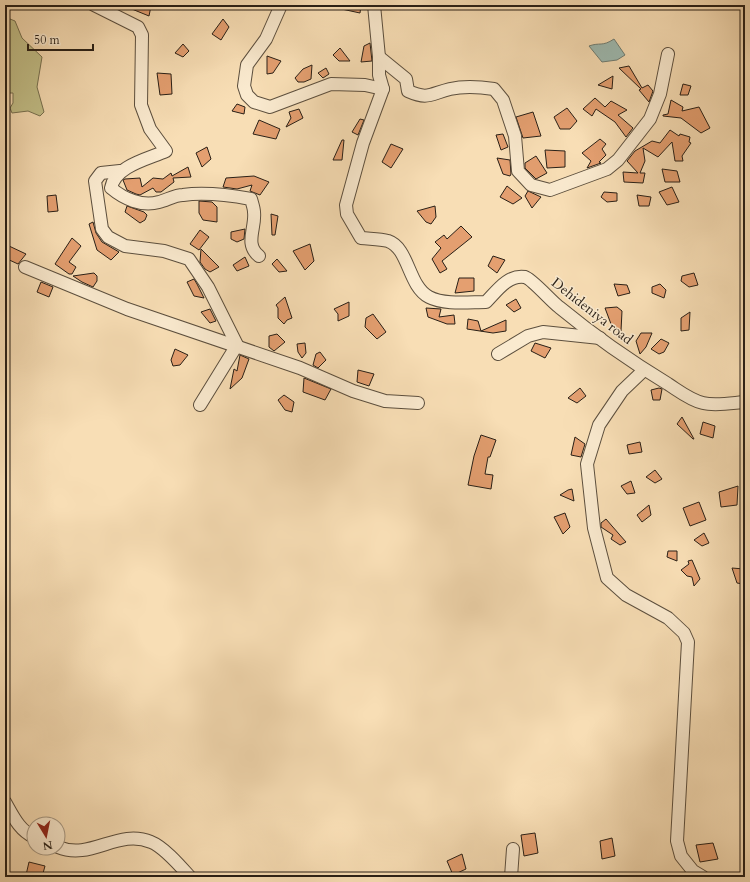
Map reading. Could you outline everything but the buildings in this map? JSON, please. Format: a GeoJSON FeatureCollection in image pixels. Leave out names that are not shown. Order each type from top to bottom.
{"type":"FeatureCollection","features":[{"type":"Feature","properties":{"kind":"street"},"geometry":{"type":"LineString","coordinates":[[94,5],[138,27],[142,36],[141,105],[150,129],[166,151],[120,171],[101,173],[95,181],[102,230],[108,237],[125,246],[164,250],[188,259],[208,287],[237,345]]}},
{"type":"Feature","properties":{"kind":"street"},"geometry":{"type":"LineString","coordinates":[[281,5],[266,39],[247,65],[244,86],[247,95],[254,102],[270,107],[332,84],[365,85],[383,89],[379,75],[379,57],[374,5]]}},
{"type":"Feature","properties":{"kind":"street"},"geometry":{"type":"LineString","coordinates":[[379,57],[406,79],[408,91],[420,96],[430,97],[450,89],[480,87],[494,89],[503,100],[515,136],[518,171],[531,185],[550,190],[607,169],[618,160],[650,120],[660,94],[668,54]]}},
{"type":"Feature","properties":{"kind":"street","name":"Dehideniya road"},"geometry":{"type":"LineString","coordinates":[[383,89],[363,143],[346,204],[347,214],[361,238],[389,241],[399,249],[418,289],[429,297],[442,301],[486,302],[504,283],[515,278],[525,277],[535,283],[543,294],[574,320],[644,370],[693,399],[704,403],[745,402]]}},
{"type":"Feature","properties":{"kind":"street"},"geometry":{"type":"LineString","coordinates":[[120,171],[112,181],[111,188],[120,196],[142,204],[157,203],[182,195],[231,195],[251,199],[254,212],[251,240],[253,251],[259,256]]}},
{"type":"Feature","properties":{"kind":"street"},"geometry":{"type":"LineString","coordinates":[[26,267],[128,309],[237,345],[300,368],[353,391],[385,401],[418,403]]}},
{"type":"Feature","properties":{"kind":"street"},"geometry":{"type":"LineString","coordinates":[[498,354],[528,336],[543,332],[600,338]]}},
{"type":"Feature","properties":{"kind":"street"},"geometry":{"type":"LineString","coordinates":[[200,405],[237,345]]}},
{"type":"Feature","properties":{"kind":"street"},"geometry":{"type":"LineString","coordinates":[[644,370],[622,392],[597,432],[587,464],[594,528],[607,578],[626,595],[668,618],[684,633],[688,642],[677,841],[681,856],[693,871],[701,874],[703,877]]}},
{"type":"Feature","properties":{"kind":"street"},"geometry":{"type":"LineString","coordinates":[[5,802],[18,825],[26,833]]}},
{"type":"Feature","properties":{"kind":"street"},"geometry":{"type":"LineString","coordinates":[[66,849],[82,852],[121,839],[139,838],[153,842],[179,864],[190,877]]}},
{"type":"Feature","properties":{"kind":"street"},"geometry":{"type":"LineString","coordinates":[[511,877],[513,849]]}},
{"type":"Feature","properties":{"kind":"shaded area"},"geometry":{"type":"Polygon","coordinates":[[[5,17],[15,21],[22,38],[42,57],[37,87],[44,112],[40,116],[28,111],[12,113],[10,108],[13,103],[13,93],[9,93],[5,86],[5,17]]]}},
{"type":"Feature","properties":{"kind":"water"},"geometry":{"type":"Polygon","coordinates":[[[614,39],[625,55],[617,60],[602,62],[589,46],[604,44],[614,39]]]}}]}
